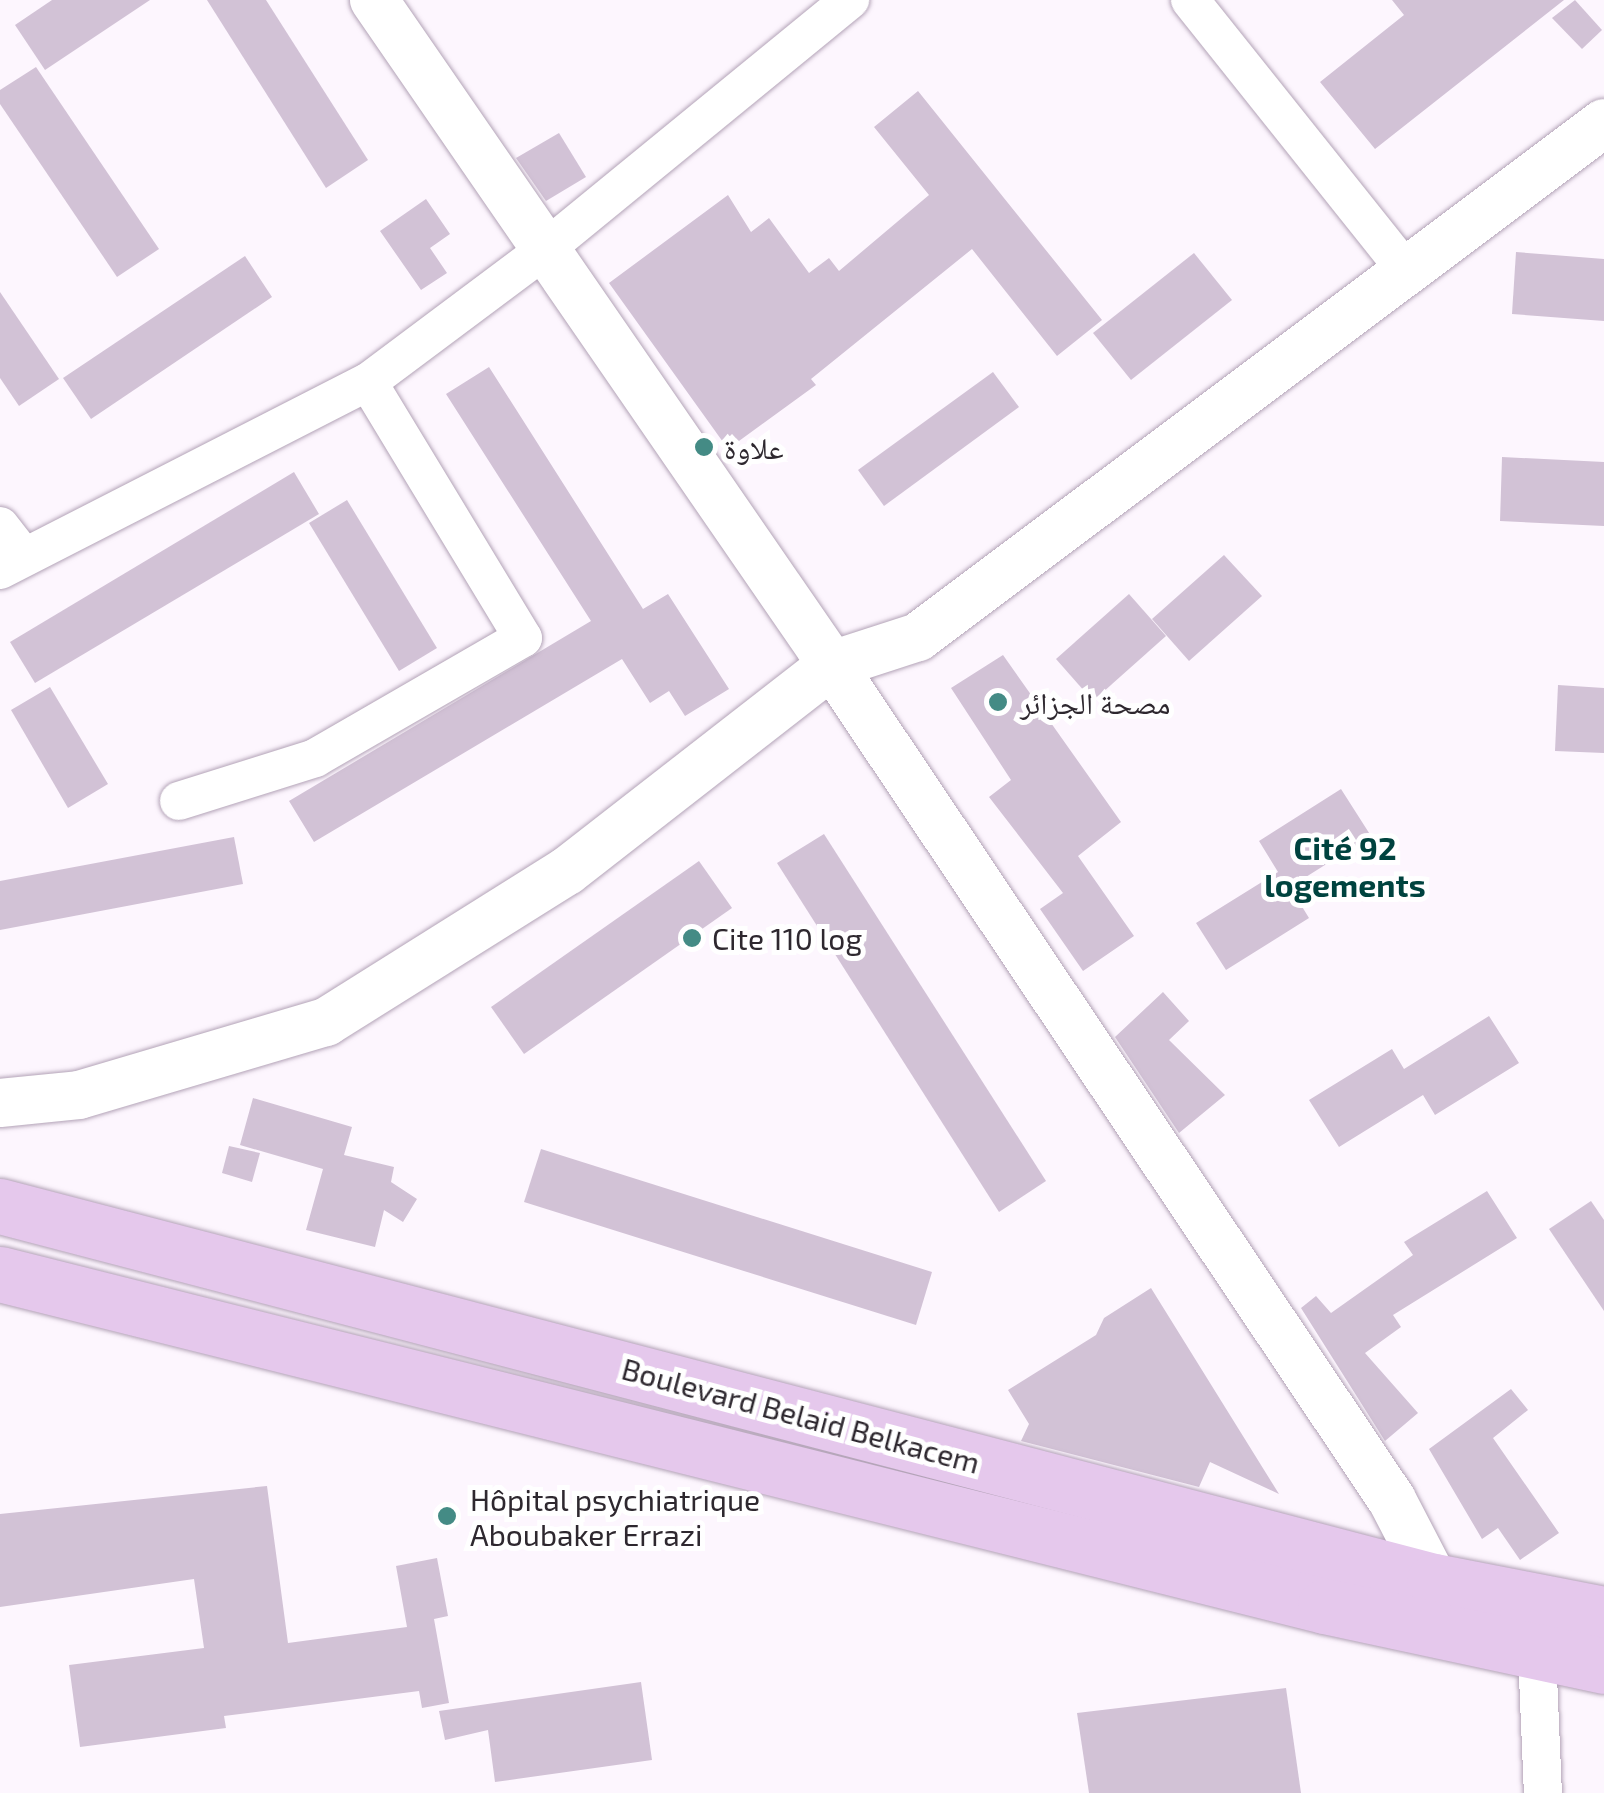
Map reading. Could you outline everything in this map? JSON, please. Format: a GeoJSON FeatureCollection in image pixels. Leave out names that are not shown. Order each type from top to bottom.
{"type":"FeatureCollection","features":[{"type":"Feature","properties":{"kind":"main road","name":"Boulevard Belaid Belkacem"},"geometry":{"type":"LineString","coordinates":[[0,1206],[1434,1581],[1604,1614]]}},
{"type":"Feature","properties":{"kind":"main road","name":"Boulevard Belaid Belkacem"},"geometry":{"type":"LineString","coordinates":[[0,1274],[1447,1633],[1604,1666]]}},
{"type":"Feature","properties":{"kind":"street"},"geometry":{"type":"LineString","coordinates":[[374,0],[832,665],[1392,1500],[1434,1581],[1447,1633]]}},
{"type":"Feature","properties":{"kind":"street"},"geometry":{"type":"LineString","coordinates":[[8,550],[368,382],[544,251],[850,0]]}},
{"type":"Feature","properties":{"kind":"street"},"geometry":{"type":"LineString","coordinates":[[1190,0],[1406,271]]}},
{"type":"Feature","properties":{"kind":"street"},"geometry":{"type":"LineString","coordinates":[[0,1104],[79,1094],[326,1022],[567,871],[832,665],[918,637],[1604,123]]}},
{"type":"Feature","properties":{"kind":"street"},"geometry":{"type":"LineString","coordinates":[[179,801],[315,758],[523,638],[368,382]]}},
{"type":"Feature","properties":{"kind":"street"},"geometry":{"type":"LineString","coordinates":[[1537,1652],[1543,1793]]}},
{"type":"Feature","properties":{"kind":"building"},"geometry":{"type":"Polygon","coordinates":[[[52,0],[150,0],[45,70],[15,25],[52,0]]]}},
{"type":"Feature","properties":{"kind":"building"},"geometry":{"type":"Polygon","coordinates":[[[207,0],[266,0],[368,160],[326,188],[207,0]]]}},
{"type":"Feature","properties":{"kind":"building"},"geometry":{"type":"Polygon","coordinates":[[[1392,0],[1564,0],[1375,149],[1320,82],[1404,15],[1392,0]]]}},
{"type":"Feature","properties":{"kind":"building"},"geometry":{"type":"Polygon","coordinates":[[[1575,0],[1602,30],[1582,49],[1552,18],[1575,0]]]}},
{"type":"Feature","properties":{"kind":"building"},"geometry":{"type":"Polygon","coordinates":[[[36,67],[159,249],[117,277],[0,104],[0,90],[36,67]]]}},
{"type":"Feature","properties":{"kind":"building"},"geometry":{"type":"Polygon","coordinates":[[[918,91],[1102,320],[1057,356],[972,249],[811,379],[816,385],[728,449],[609,283],[728,195],[751,232],[769,218],[809,273],[829,258],[839,271],[929,195],[874,127],[918,91]]]}},
{"type":"Feature","properties":{"kind":"building"},"geometry":{"type":"Polygon","coordinates":[[[559,133],[586,177],[546,201],[516,158],[559,133]]]}},
{"type":"Feature","properties":{"kind":"building"},"geometry":{"type":"Polygon","coordinates":[[[426,199],[450,234],[430,248],[447,273],[421,290],[380,231],[426,199]]]}},
{"type":"Feature","properties":{"kind":"building"},"geometry":{"type":"Polygon","coordinates":[[[1516,252],[1604,259],[1604,321],[1512,314],[1516,252]]]}},
{"type":"Feature","properties":{"kind":"building"},"geometry":{"type":"Polygon","coordinates":[[[1194,253],[1232,300],[1131,380],[1093,333],[1194,253]]]}},
{"type":"Feature","properties":{"kind":"building"},"geometry":{"type":"Polygon","coordinates":[[[245,256],[272,297],[91,419],[63,378],[245,256]]]}},
{"type":"Feature","properties":{"kind":"building"},"geometry":{"type":"Polygon","coordinates":[[[0,292],[59,379],[19,406],[0,378],[0,292]]]}},
{"type":"Feature","properties":{"kind":"building"},"geometry":{"type":"Polygon","coordinates":[[[489,367],[643,609],[668,594],[729,689],[685,716],[669,691],[650,703],[622,659],[314,842],[289,801],[591,621],[446,394],[489,367]]]}},
{"type":"Feature","properties":{"kind":"building"},"geometry":{"type":"Polygon","coordinates":[[[993,372],[1019,407],[884,506],[858,470],[993,372]]]}},
{"type":"Feature","properties":{"kind":"building"},"geometry":{"type":"Polygon","coordinates":[[[1502,457],[1604,462],[1604,526],[1500,521],[1502,457]]]}},
{"type":"Feature","properties":{"kind":"building"},"geometry":{"type":"Polygon","coordinates":[[[294,472],[319,514],[35,683],[10,642],[294,472]]]}},
{"type":"Feature","properties":{"kind":"building"},"geometry":{"type":"Polygon","coordinates":[[[347,500],[437,648],[399,671],[309,523],[347,500]]]}},
{"type":"Feature","properties":{"kind":"building"},"geometry":{"type":"Polygon","coordinates":[[[1224,555],[1262,596],[1189,661],[1152,619],[1224,555]]]}},
{"type":"Feature","properties":{"kind":"building"},"geometry":{"type":"Polygon","coordinates":[[[1129,594],[1166,636],[1093,701],[1056,659],[1129,594]]]}},
{"type":"Feature","properties":{"kind":"building"},"geometry":{"type":"Polygon","coordinates":[[[1003,655],[1121,822],[1078,856],[1134,936],[1083,971],[1040,909],[1063,893],[989,797],[1011,780],[951,688],[1003,655]]]}},
{"type":"Feature","properties":{"kind":"building"},"geometry":{"type":"Polygon","coordinates":[[[1558,685],[1604,688],[1604,753],[1555,751],[1558,685]]]}},
{"type":"Feature","properties":{"kind":"building"},"geometry":{"type":"Polygon","coordinates":[[[50,687],[108,784],[68,808],[11,710],[50,687]]]}},
{"type":"Feature","properties":{"kind":"building"},"geometry":{"type":"Polygon","coordinates":[[[1341,789],[1371,836],[1290,887],[1309,918],[1226,970],[1196,923],[1278,872],[1259,841],[1341,789]]]}},
{"type":"Feature","properties":{"kind":"building"},"geometry":{"type":"Polygon","coordinates":[[[824,834],[1046,1181],[999,1212],[777,863],[824,834]]]}},
{"type":"Feature","properties":{"kind":"building"},"geometry":{"type":"Polygon","coordinates":[[[234,837],[243,884],[0,930],[0,881],[234,837]]]}},
{"type":"Feature","properties":{"kind":"building"},"geometry":{"type":"Polygon","coordinates":[[[699,861],[732,908],[524,1054],[491,1007],[699,861]]]}},
{"type":"Feature","properties":{"kind":"building"},"geometry":{"type":"Polygon","coordinates":[[[1163,992],[1189,1021],[1169,1040],[1225,1095],[1179,1133],[1115,1037],[1163,992]]]}},
{"type":"Feature","properties":{"kind":"building"},"geometry":{"type":"Polygon","coordinates":[[[1489,1016],[1519,1063],[1435,1115],[1423,1095],[1339,1147],[1309,1100],[1392,1049],[1404,1069],[1489,1016]]]}},
{"type":"Feature","properties":{"kind":"building"},"geometry":{"type":"Polygon","coordinates":[[[253,1098],[352,1127],[344,1155],[394,1167],[391,1182],[417,1199],[403,1222],[384,1210],[375,1247],[306,1230],[323,1169],[240,1145],[253,1098]]]}},
{"type":"Feature","properties":{"kind":"building"},"geometry":{"type":"Polygon","coordinates":[[[229,1146],[260,1153],[252,1182],[222,1173],[229,1146]]]}},
{"type":"Feature","properties":{"kind":"building"},"geometry":{"type":"Polygon","coordinates":[[[541,1149],[932,1272],[916,1325],[524,1202],[541,1149]]]}},
{"type":"Feature","properties":{"kind":"building"},"geometry":{"type":"Polygon","coordinates":[[[1487,1191],[1517,1238],[1393,1315],[1401,1327],[1365,1353],[1418,1413],[1385,1441],[1301,1308],[1316,1296],[1331,1313],[1413,1255],[1404,1242],[1487,1191]]]}},
{"type":"Feature","properties":{"kind":"building"},"geometry":{"type":"Polygon","coordinates":[[[1591,1201],[1604,1220],[1604,1311],[1549,1229],[1591,1201]]]}},
{"type":"Feature","properties":{"kind":"building"},"geometry":{"type":"Polygon","coordinates":[[[1151,1288],[1279,1494],[1210,1462],[1199,1487],[1021,1441],[1029,1424],[1008,1390],[1096,1335],[1104,1318],[1151,1288]]]}},
{"type":"Feature","properties":{"kind":"building"},"geometry":{"type":"Polygon","coordinates":[[[1511,1389],[1528,1410],[1493,1438],[1559,1533],[1520,1560],[1498,1528],[1482,1539],[1429,1449],[1511,1389]]]}},
{"type":"Feature","properties":{"kind":"building"},"geometry":{"type":"Polygon","coordinates":[[[267,1486],[288,1643],[407,1627],[396,1566],[437,1558],[448,1616],[434,1619],[449,1703],[422,1708],[419,1691],[224,1716],[226,1728],[80,1747],[69,1665],[204,1648],[194,1579],[0,1607],[0,1514],[267,1486]]]}},
{"type":"Feature","properties":{"kind":"building"},"geometry":{"type":"Polygon","coordinates":[[[641,1682],[652,1760],[495,1782],[488,1730],[445,1740],[439,1711],[641,1682]]]}},
{"type":"Feature","properties":{"kind":"building"},"geometry":{"type":"Polygon","coordinates":[[[1286,1688],[1301,1793],[1089,1793],[1077,1713],[1286,1688]]]}},
{"type":"Feature","properties":{"kind":"place","name":"علاوة"},"geometry":{"type":"Point","coordinates":[704,447]}},
{"type":"Feature","properties":{"kind":"place","name":"مصحة الجزائر"},"geometry":{"type":"Point","coordinates":[998,702]}},
{"type":"Feature","properties":{"kind":"place","name":"Cite 110 log"},"geometry":{"type":"Point","coordinates":[692,938]}},
{"type":"Feature","properties":{"kind":"place","name":"Hôpital psychiatrique Aboubaker Errazi"},"geometry":{"type":"Point","coordinates":[447,1516]}},
{"type":"Feature","properties":{"kind":"district","name":"Cité 92 logements"},"geometry":{"type":"Point","coordinates":[1345,866]}}]}
